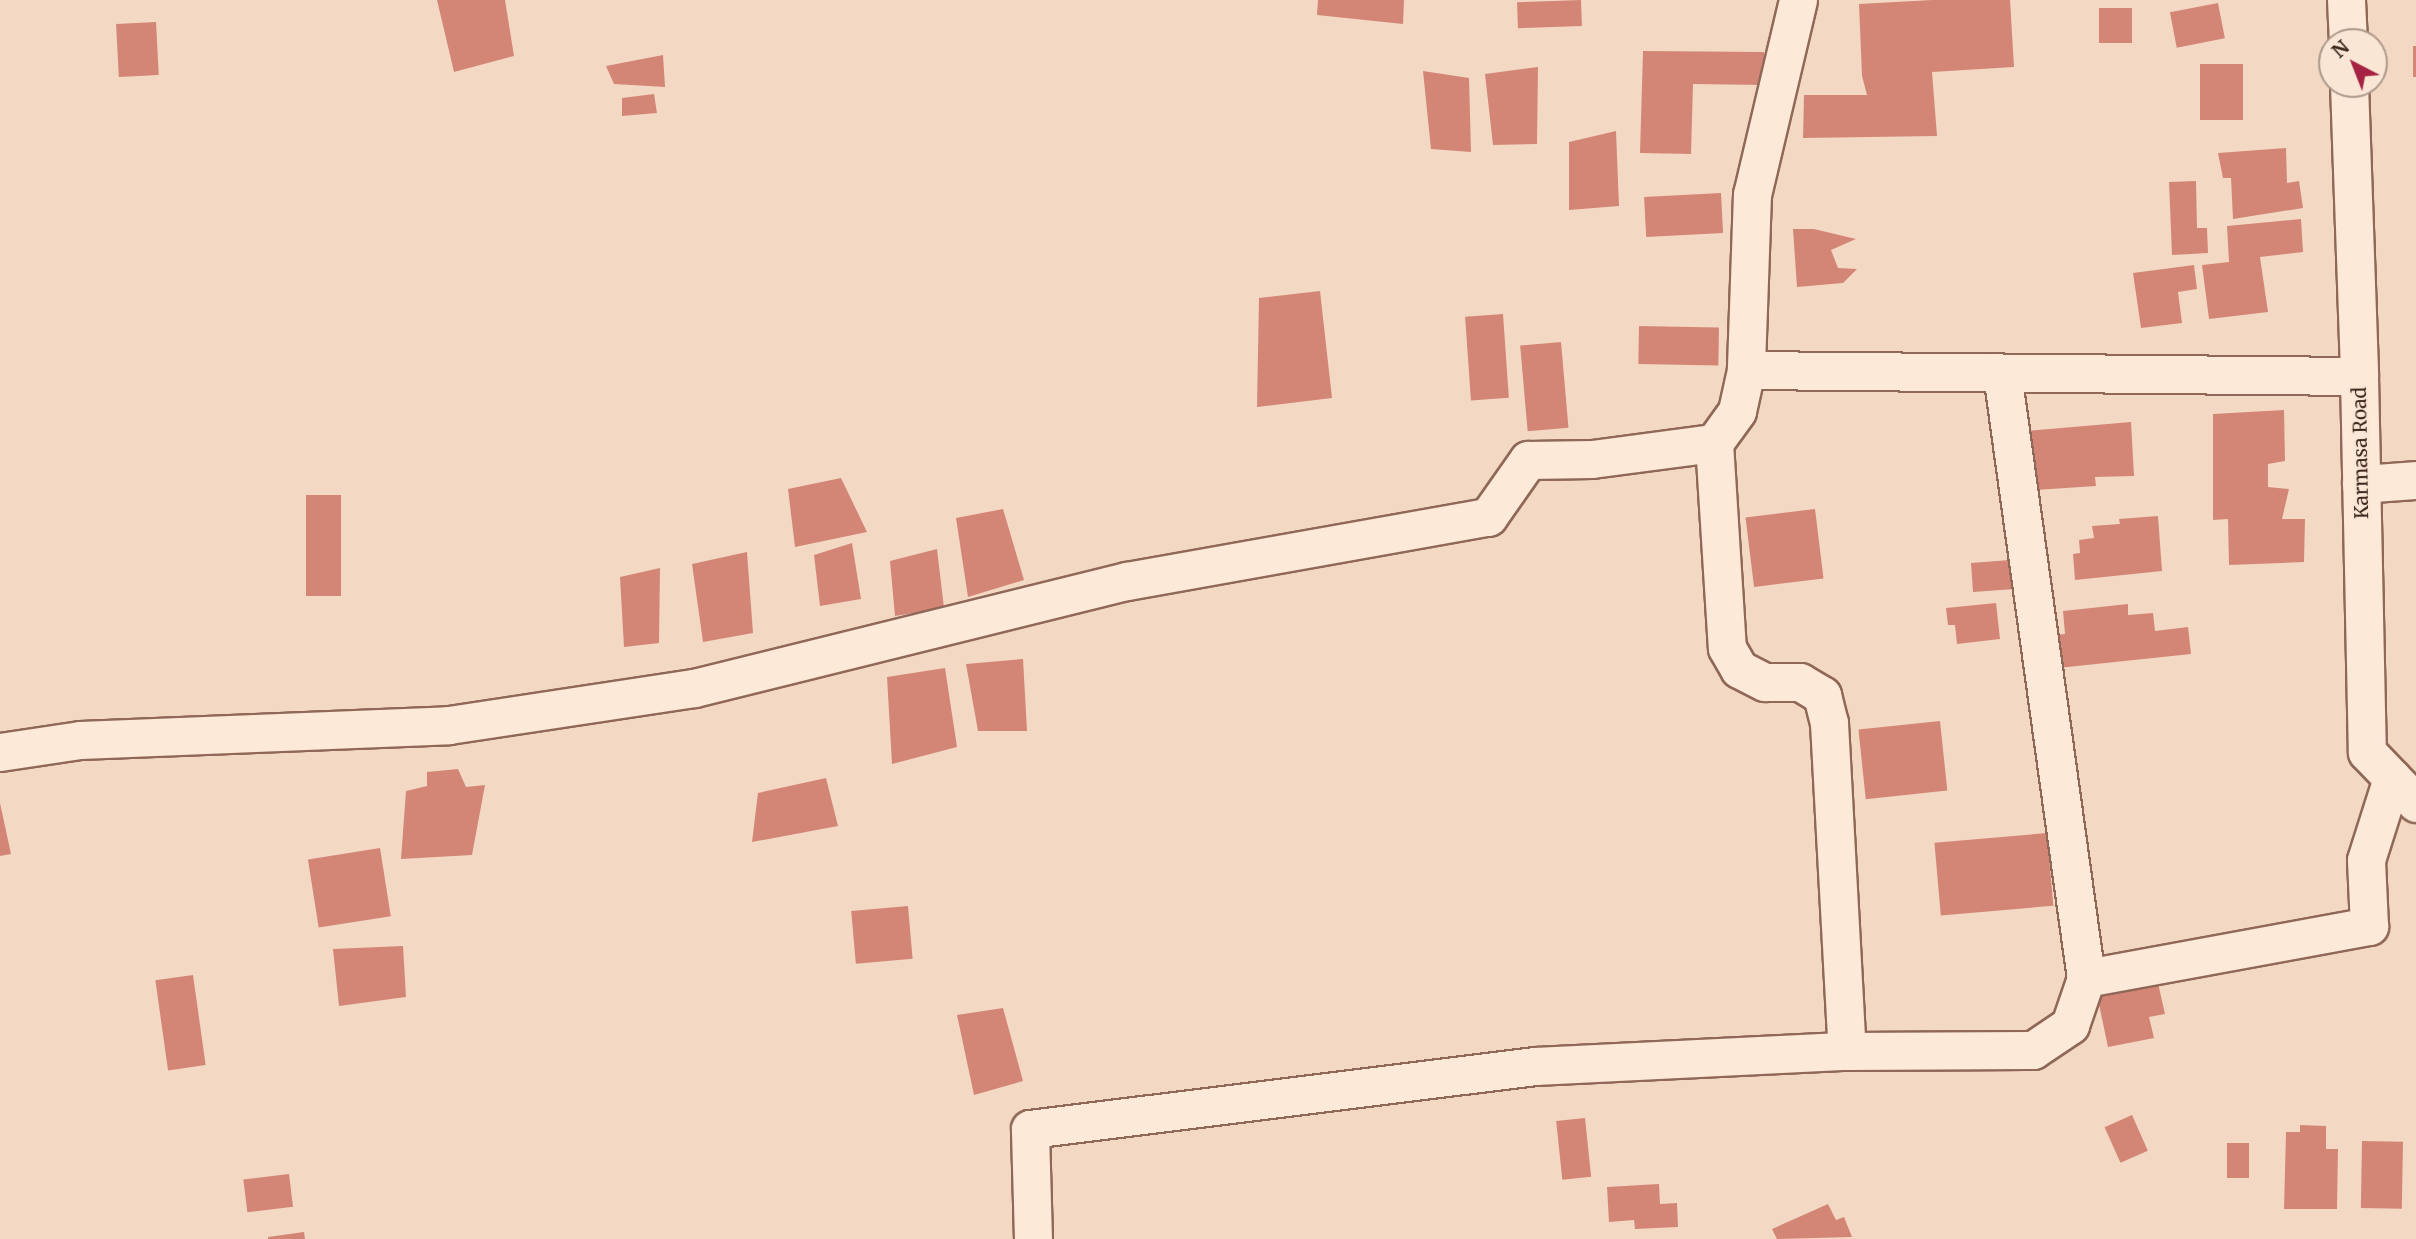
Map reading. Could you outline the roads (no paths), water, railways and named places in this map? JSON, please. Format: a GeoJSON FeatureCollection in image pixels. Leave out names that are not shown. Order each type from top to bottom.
{"type":"FeatureCollection","features":[{"type":"Feature","properties":{"kind":"street"},"geometry":{"type":"LineString","coordinates":[[1798,0],[1752,194],[1746,370],[1737,411],[1714,443],[1727,648],[1739,669],[1765,682],[1800,682],[1822,695],[1829,723],[1847,1051]]}},
{"type":"Feature","properties":{"kind":"street"},"geometry":{"type":"LineString","coordinates":[[2346,0],[2347,28]]}},
{"type":"Feature","properties":{"kind":"street","name":"Karmasa Road"},"geometry":{"type":"LineString","coordinates":[[2349,98],[2367,752],[2404,791]]}},
{"type":"Feature","properties":{"kind":"street"},"geometry":{"type":"LineString","coordinates":[[1746,370],[2359,376]]}},
{"type":"Feature","properties":{"kind":"street"},"geometry":{"type":"LineString","coordinates":[[1033,1239],[1030,1129],[1535,1066],[1847,1051],[2033,1050],[2070,1025],[2085,978],[2002,373]]}},
{"type":"Feature","properties":{"kind":"street"},"geometry":{"type":"LineString","coordinates":[[0,752],[80,740],[449,725],[694,688],[1126,581],[1488,517],[1528,460],[1592,458],[1714,443]]}},
{"type":"Feature","properties":{"kind":"street"},"geometry":{"type":"LineString","coordinates":[[2361,484],[2416,480]]}},
{"type":"Feature","properties":{"kind":"street"},"geometry":{"type":"LineString","coordinates":[[2085,978],[2369,926],[2366,860],[2404,791]]}}]}
